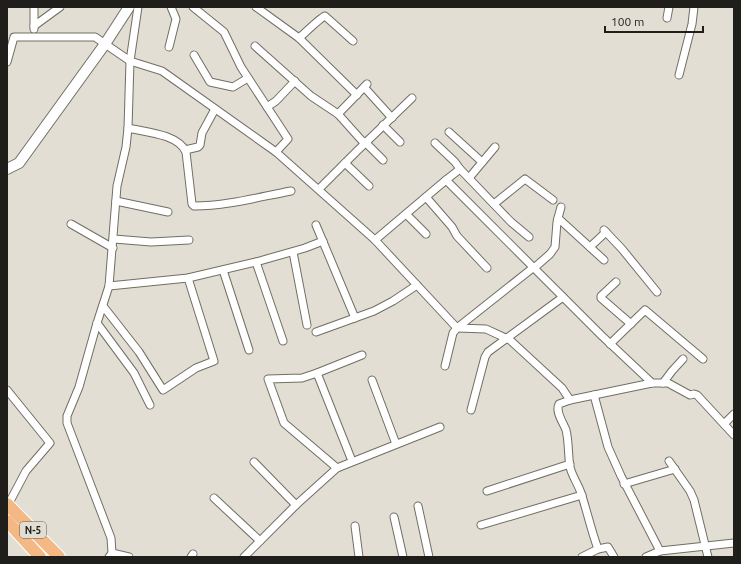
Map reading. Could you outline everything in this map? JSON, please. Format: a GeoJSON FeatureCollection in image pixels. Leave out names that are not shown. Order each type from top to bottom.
{"type":"FeatureCollection","features":[{"type":"Feature","properties":{"kind":"highway","name":"N-5"},"geometry":{"type":"LineString","coordinates":[[8,504],[59,557]]}},
{"type":"Feature","properties":{"kind":"highway","name":"N-5"},"geometry":{"type":"LineString","coordinates":[[7,521],[40,557]]}},
{"type":"Feature","properties":{"kind":"main road"},"geometry":{"type":"LineString","coordinates":[[7,169],[19,163],[106,44],[129,7]]}},
{"type":"Feature","properties":{"kind":"street"},"geometry":{"type":"LineString","coordinates":[[34,7],[35,36]]}},
{"type":"Feature","properties":{"kind":"street"},"geometry":{"type":"LineString","coordinates":[[34,26],[60,7]]}},
{"type":"Feature","properties":{"kind":"street"},"geometry":{"type":"LineString","coordinates":[[129,557],[110,555],[111,538],[67,423],[67,416],[80,387],[109,286],[114,239],[117,186],[126,147],[128,128],[130,61],[138,7]]}},
{"type":"Feature","properties":{"kind":"street"},"geometry":{"type":"LineString","coordinates":[[169,47],[176,19],[171,7]]}},
{"type":"Feature","properties":{"kind":"street"},"geometry":{"type":"LineString","coordinates":[[193,7],[224,32],[241,67],[288,139],[276,152]]}},
{"type":"Feature","properties":{"kind":"street"},"geometry":{"type":"LineString","coordinates":[[256,7],[299,38],[357,95]]}},
{"type":"Feature","properties":{"kind":"street"},"geometry":{"type":"LineString","coordinates":[[667,18],[668,7]]}},
{"type":"Feature","properties":{"kind":"street"},"geometry":{"type":"LineString","coordinates":[[679,75],[692,24],[694,7]]}},
{"type":"Feature","properties":{"kind":"street"},"geometry":{"type":"LineString","coordinates":[[299,38],[313,27],[322,16],[325,16],[353,41]]}},
{"type":"Feature","properties":{"kind":"street"},"geometry":{"type":"LineString","coordinates":[[7,62],[10,36],[95,37],[130,61],[162,72],[276,152],[319,189],[375,240],[457,328],[486,329],[510,340],[559,384],[570,400]]}},
{"type":"Feature","properties":{"kind":"street"},"geometry":{"type":"LineString","coordinates":[[255,46],[311,96],[338,114],[383,160]]}},
{"type":"Feature","properties":{"kind":"street"},"geometry":{"type":"LineString","coordinates":[[194,55],[210,82],[233,87],[248,78]]}},
{"type":"Feature","properties":{"kind":"street"},"geometry":{"type":"LineString","coordinates":[[266,106],[276,101],[295,81]]}},
{"type":"Feature","properties":{"kind":"street"},"geometry":{"type":"LineString","coordinates":[[338,114],[366,86],[392,118]]}},
{"type":"Feature","properties":{"kind":"street"},"geometry":{"type":"LineString","coordinates":[[319,189],[412,98]]}},
{"type":"Feature","properties":{"kind":"street"},"geometry":{"type":"LineString","coordinates":[[185,150],[198,147],[200,145],[202,133],[215,109]]}},
{"type":"Feature","properties":{"kind":"street"},"geometry":{"type":"LineString","coordinates":[[383,125],[400,142]]}},
{"type":"Feature","properties":{"kind":"street"},"geometry":{"type":"LineString","coordinates":[[128,128],[166,136],[176,140],[185,150],[192,204],[194,206],[240,201],[291,191]]}},
{"type":"Feature","properties":{"kind":"street"},"geometry":{"type":"LineString","coordinates":[[449,132],[482,162]]}},
{"type":"Feature","properties":{"kind":"street"},"geometry":{"type":"LineString","coordinates":[[434,143],[455,162],[512,222],[529,237]]}},
{"type":"Feature","properties":{"kind":"street"},"geometry":{"type":"LineString","coordinates":[[469,178],[495,147]]}},
{"type":"Feature","properties":{"kind":"street"},"geometry":{"type":"LineString","coordinates":[[345,163],[369,186]]}},
{"type":"Feature","properties":{"kind":"street"},"geometry":{"type":"LineString","coordinates":[[375,240],[460,168]]}},
{"type":"Feature","properties":{"kind":"street"},"geometry":{"type":"LineString","coordinates":[[494,204],[526,179],[552,200]]}},
{"type":"Feature","properties":{"kind":"street"},"geometry":{"type":"LineString","coordinates":[[446,180],[610,344],[652,383]]}},
{"type":"Feature","properties":{"kind":"street"},"geometry":{"type":"LineString","coordinates":[[426,197],[452,227],[457,236],[487,268]]}},
{"type":"Feature","properties":{"kind":"street"},"geometry":{"type":"LineString","coordinates":[[116,201],[168,212]]}},
{"type":"Feature","properties":{"kind":"street"},"geometry":{"type":"LineString","coordinates":[[445,366],[453,333],[457,328],[550,254],[556,247],[557,222],[561,207]]}},
{"type":"Feature","properties":{"kind":"street"},"geometry":{"type":"LineString","coordinates":[[406,214],[426,234]]}},
{"type":"Feature","properties":{"kind":"street"},"geometry":{"type":"LineString","coordinates":[[558,218],[604,260]]}},
{"type":"Feature","properties":{"kind":"street"},"geometry":{"type":"LineString","coordinates":[[71,224],[113,248]]}},
{"type":"Feature","properties":{"kind":"street"},"geometry":{"type":"LineString","coordinates":[[316,225],[355,318]]}},
{"type":"Feature","properties":{"kind":"street"},"geometry":{"type":"LineString","coordinates":[[590,247],[605,231],[622,249],[657,292]]}},
{"type":"Feature","properties":{"kind":"street"},"geometry":{"type":"LineString","coordinates":[[114,239],[151,242],[189,240]]}},
{"type":"Feature","properties":{"kind":"street"},"geometry":{"type":"LineString","coordinates":[[109,286],[188,278],[293,252],[323,241]]}},
{"type":"Feature","properties":{"kind":"street"},"geometry":{"type":"LineString","coordinates":[[293,252],[307,325]]}},
{"type":"Feature","properties":{"kind":"street"},"geometry":{"type":"LineString","coordinates":[[256,262],[283,341]]}},
{"type":"Feature","properties":{"kind":"street"},"geometry":{"type":"LineString","coordinates":[[223,270],[249,350]]}},
{"type":"Feature","properties":{"kind":"street"},"geometry":{"type":"LineString","coordinates":[[103,306],[139,352],[163,390],[196,368],[214,360],[188,278]]}},
{"type":"Feature","properties":{"kind":"street"},"geometry":{"type":"LineString","coordinates":[[616,282],[601,296],[601,298],[631,324]]}},
{"type":"Feature","properties":{"kind":"street"},"geometry":{"type":"LineString","coordinates":[[316,332],[374,311],[393,301],[417,285]]}},
{"type":"Feature","properties":{"kind":"street"},"geometry":{"type":"LineString","coordinates":[[471,410],[485,357],[488,352],[563,297]]}},
{"type":"Feature","properties":{"kind":"street"},"geometry":{"type":"LineString","coordinates":[[610,344],[645,310],[703,359]]}},
{"type":"Feature","properties":{"kind":"street"},"geometry":{"type":"LineString","coordinates":[[97,324],[134,373],[150,405]]}},
{"type":"Feature","properties":{"kind":"street"},"geometry":{"type":"LineString","coordinates":[[337,468],[284,423],[268,379],[302,378],[317,374],[362,355]]}},
{"type":"Feature","properties":{"kind":"street"},"geometry":{"type":"LineString","coordinates":[[663,383],[684,359]]}},
{"type":"Feature","properties":{"kind":"street"},"geometry":{"type":"LineString","coordinates":[[317,374],[352,461]]}},
{"type":"Feature","properties":{"kind":"street"},"geometry":{"type":"LineString","coordinates":[[372,380],[396,444]]}},
{"type":"Feature","properties":{"kind":"street"},"geometry":{"type":"LineString","coordinates":[[598,549],[590,528],[582,495],[573,476],[566,431],[557,410],[559,404],[570,400],[652,383],[668,383],[690,395],[698,395],[734,434]]}},
{"type":"Feature","properties":{"kind":"street"},"geometry":{"type":"LineString","coordinates":[[7,390],[50,443],[26,471],[8,504]]}},
{"type":"Feature","properties":{"kind":"street"},"geometry":{"type":"LineString","coordinates":[[594,395],[608,447],[624,484],[660,551]]}},
{"type":"Feature","properties":{"kind":"street"},"geometry":{"type":"LineString","coordinates":[[724,424],[734,414]]}},
{"type":"Feature","properties":{"kind":"street"},"geometry":{"type":"LineString","coordinates":[[244,557],[296,505],[337,468],[440,427]]}},
{"type":"Feature","properties":{"kind":"street"},"geometry":{"type":"LineString","coordinates":[[669,461],[690,491],[694,500],[708,557]]}},
{"type":"Feature","properties":{"kind":"street"},"geometry":{"type":"LineString","coordinates":[[254,462],[296,505]]}},
{"type":"Feature","properties":{"kind":"street"},"geometry":{"type":"LineString","coordinates":[[487,491],[570,464]]}},
{"type":"Feature","properties":{"kind":"street"},"geometry":{"type":"LineString","coordinates":[[624,484],[674,469]]}},
{"type":"Feature","properties":{"kind":"street"},"geometry":{"type":"LineString","coordinates":[[481,525],[582,495]]}},
{"type":"Feature","properties":{"kind":"street"},"geometry":{"type":"LineString","coordinates":[[214,498],[260,541]]}},
{"type":"Feature","properties":{"kind":"street"},"geometry":{"type":"LineString","coordinates":[[418,506],[429,557]]}},
{"type":"Feature","properties":{"kind":"street"},"geometry":{"type":"LineString","coordinates":[[394,517],[403,557]]}},
{"type":"Feature","properties":{"kind":"street"},"geometry":{"type":"LineString","coordinates":[[355,526],[359,557]]}},
{"type":"Feature","properties":{"kind":"street"},"geometry":{"type":"LineString","coordinates":[[646,557],[660,551],[734,543]]}},
{"type":"Feature","properties":{"kind":"street"},"geometry":{"type":"LineString","coordinates":[[582,557],[598,549],[608,547],[614,557]]}}]}
